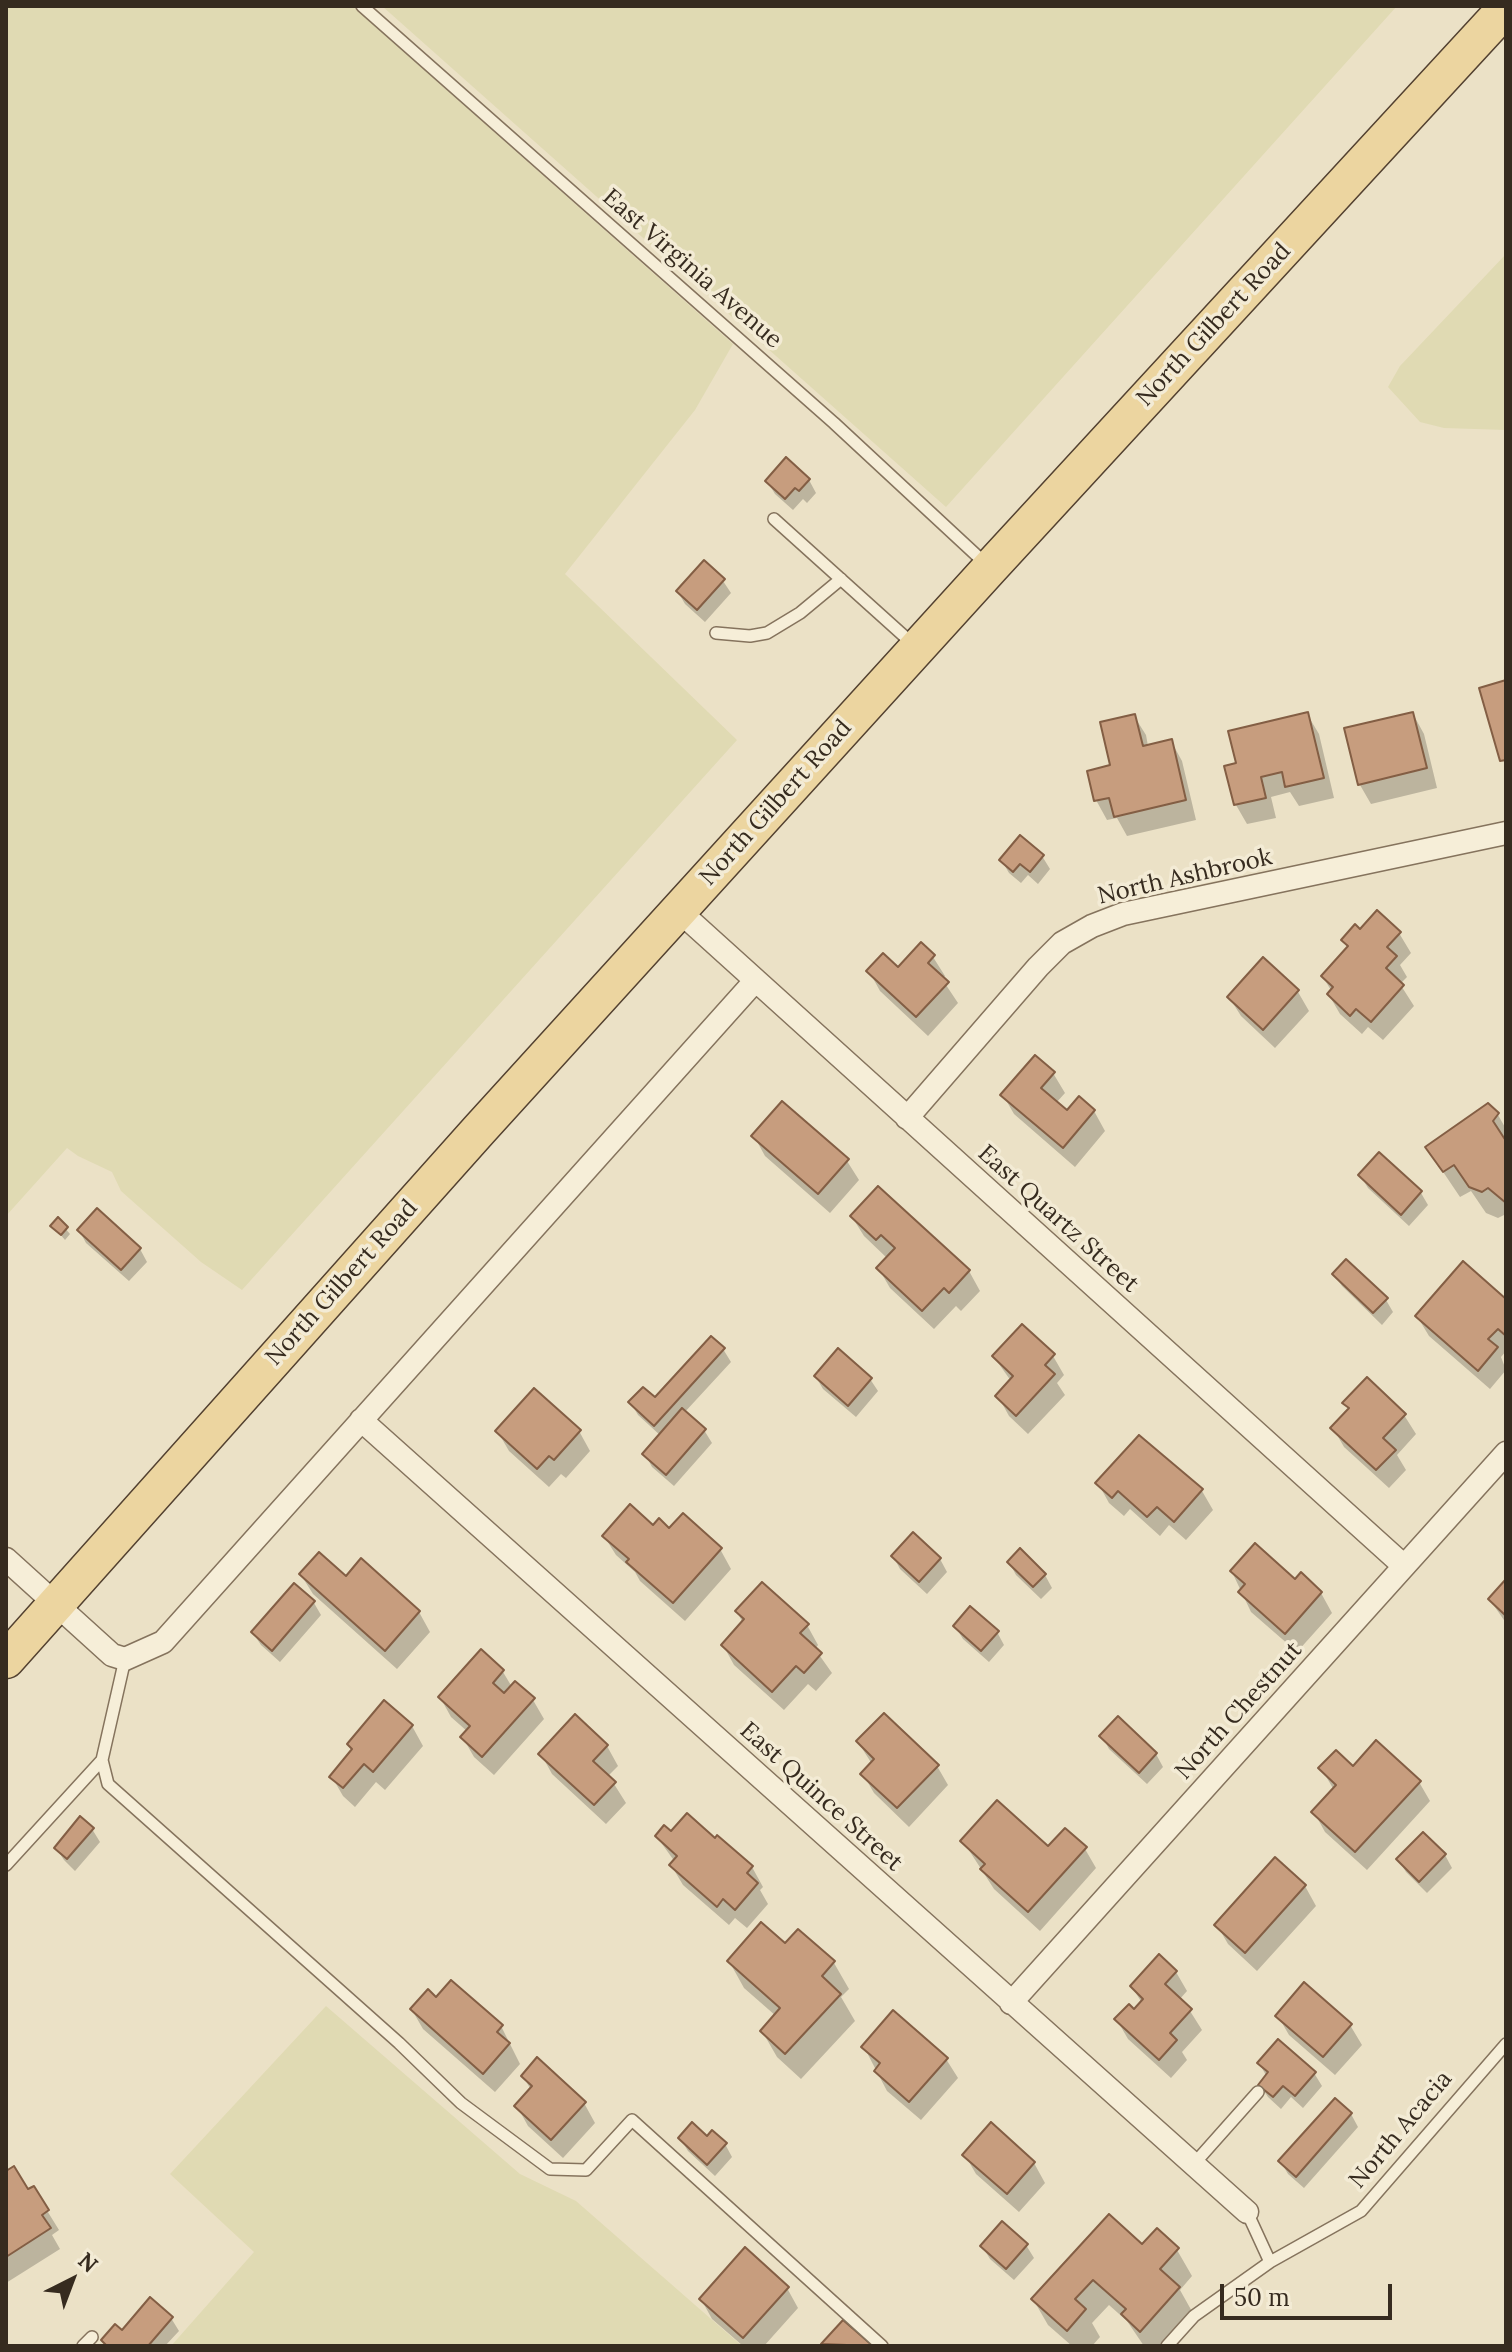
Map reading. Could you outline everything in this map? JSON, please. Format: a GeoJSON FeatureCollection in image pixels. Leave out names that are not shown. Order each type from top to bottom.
{"type":"FeatureCollection","features":[{"type":"Feature","properties":{"kind":"main road","name":"North Gilbert Road"},"geometry":{"type":"LineString","coordinates":[[6,1660],[678,910],[1506,8]]}},
{"type":"Feature","properties":{"kind":"street","name":"North Ashbrook"},"geometry":{"type":"LineString","coordinates":[[907,1118],[1038,967],[1062,943],[1092,926],[1123,914],[1506,833]]}},
{"type":"Feature","properties":{"kind":"street","name":"East Quartz Street"},"geometry":{"type":"LineString","coordinates":[[678,910],[1404,1566]]}},
{"type":"Feature","properties":{"kind":"street"},"geometry":{"type":"LineString","coordinates":[[6,1559],[112,1655],[125,1659],[163,1642],[755,981]]}},
{"type":"Feature","properties":{"kind":"street","name":"East Quince Street"},"geometry":{"type":"LineString","coordinates":[[361,1420],[1247,2212]]}},
{"type":"Feature","properties":{"kind":"street","name":"North Chestnut"},"geometry":{"type":"LineString","coordinates":[[1011,2003],[1506,1453]]}},
{"type":"Feature","properties":{"kind":"lane","name":"East Virginia Avenue"},"geometry":{"type":"LineString","coordinates":[[362,6],[834,423],[990,568]]}},
{"type":"Feature","properties":{"kind":"lane"},"geometry":{"type":"LineString","coordinates":[[774,519],[917,648]]}},
{"type":"Feature","properties":{"kind":"lane"},"geometry":{"type":"LineString","coordinates":[[716,633],[750,636],[767,633],[800,613],[841,579]]}},
{"type":"Feature","properties":{"kind":"lane"},"geometry":{"type":"LineString","coordinates":[[125,1659],[102,1760],[108,1784],[399,2043],[461,2103],[550,2169],[586,2170],[632,2120],[882,2346]]}},
{"type":"Feature","properties":{"kind":"lane"},"geometry":{"type":"LineString","coordinates":[[6,1865],[102,1760]]}},
{"type":"Feature","properties":{"kind":"lane","name":"North Acacia"},"geometry":{"type":"LineString","coordinates":[[1167,2346],[1194,2316],[1270,2262],[1361,2211],[1506,2044]]}},
{"type":"Feature","properties":{"kind":"lane"},"geometry":{"type":"LineString","coordinates":[[1193,2165],[1258,2092]]}},
{"type":"Feature","properties":{"kind":"lane"},"geometry":{"type":"LineString","coordinates":[[1247,2212],[1270,2262]]}},
{"type":"Feature","properties":{"kind":"lane"},"geometry":{"type":"LineString","coordinates":[[83,2346],[92,2337]]}},
{"type":"Feature","properties":{"kind":"shaded area"},"geometry":{"type":"Polygon","coordinates":[[[6,6],[352,6],[733,344],[695,410],[565,574],[737,740],[242,1290],[201,1262],[121,1191],[112,1172],[67,1148],[6,1216],[6,6]]]}},
{"type":"Feature","properties":{"kind":"shaded area"},"geometry":{"type":"Polygon","coordinates":[[[382,6],[1397,6],[946,507],[382,6]]]}},
{"type":"Feature","properties":{"kind":"shaded area"},"geometry":{"type":"Polygon","coordinates":[[[1506,254],[1506,430],[1444,428],[1420,422],[1388,387],[1400,366],[1506,254]]]}},
{"type":"Feature","properties":{"kind":"shaded area"},"geometry":{"type":"Polygon","coordinates":[[[326,2006],[520,2174],[576,2201],[742,2346],[171,2346],[254,2252],[170,2174],[326,2006]]]}},
{"type":"Feature","properties":{"kind":"building"},"geometry":{"type":"Polygon","coordinates":[[[786,457],[810,479],[799,491],[795,488],[785,499],[765,481],[786,457]]]}},
{"type":"Feature","properties":{"kind":"building"},"geometry":{"type":"Polygon","coordinates":[[[704,560],[725,579],[697,610],[676,591],[704,560]]]}},
{"type":"Feature","properties":{"kind":"building"},"geometry":{"type":"Polygon","coordinates":[[[1506,680],[1506,760],[1500,761],[1479,688],[1506,680]]]}},
{"type":"Feature","properties":{"kind":"building"},"geometry":{"type":"Polygon","coordinates":[[[1308,712],[1324,778],[1285,787],[1282,772],[1261,777],[1266,798],[1234,805],[1224,766],[1236,763],[1228,731],[1308,712]]]}},
{"type":"Feature","properties":{"kind":"building"},"geometry":{"type":"Polygon","coordinates":[[[1413,712],[1427,768],[1358,785],[1344,728],[1413,712]]]}},
{"type":"Feature","properties":{"kind":"building"},"geometry":{"type":"Polygon","coordinates":[[[1135,714],[1143,746],[1172,739],[1186,800],[1114,817],[1109,798],[1094,801],[1087,771],[1110,765],[1100,722],[1135,714]]]}},
{"type":"Feature","properties":{"kind":"building"},"geometry":{"type":"Polygon","coordinates":[[[1020,835],[1044,855],[1030,872],[1020,864],[1013,872],[999,860],[1020,835]]]}},
{"type":"Feature","properties":{"kind":"building"},"geometry":{"type":"Polygon","coordinates":[[[1377,910],[1401,932],[1387,947],[1397,956],[1386,968],[1404,985],[1371,1022],[1356,1009],[1350,1016],[1327,994],[1333,987],[1321,976],[1348,946],[1341,940],[1355,924],[1360,929],[1377,910]]]}},
{"type":"Feature","properties":{"kind":"building"},"geometry":{"type":"Polygon","coordinates":[[[921,942],[935,955],[928,963],[949,982],[916,1017],[866,971],[883,953],[898,967],[921,942]]]}},
{"type":"Feature","properties":{"kind":"building"},"geometry":{"type":"Polygon","coordinates":[[[1263,957],[1299,990],[1263,1030],[1227,997],[1263,957]]]}},
{"type":"Feature","properties":{"kind":"building"},"geometry":{"type":"Polygon","coordinates":[[[1035,1055],[1055,1072],[1041,1088],[1067,1110],[1079,1096],[1095,1110],[1063,1148],[1000,1095],[1035,1055]]]}},
{"type":"Feature","properties":{"kind":"building"},"geometry":{"type":"Polygon","coordinates":[[[782,1101],[849,1159],[818,1194],[751,1136],[782,1101]]]}},
{"type":"Feature","properties":{"kind":"building"},"geometry":{"type":"Polygon","coordinates":[[[1488,1103],[1499,1113],[1493,1121],[1506,1141],[1506,1203],[1488,1188],[1482,1192],[1469,1187],[1454,1165],[1443,1172],[1425,1147],[1488,1103]]]}},
{"type":"Feature","properties":{"kind":"building"},"geometry":{"type":"Polygon","coordinates":[[[1379,1152],[1422,1191],[1401,1215],[1358,1175],[1379,1152]]]}},
{"type":"Feature","properties":{"kind":"building"},"geometry":{"type":"Polygon","coordinates":[[[878,1186],[970,1270],[949,1293],[944,1288],[922,1311],[876,1268],[895,1248],[881,1235],[876,1240],[850,1216],[878,1186]]]}},
{"type":"Feature","properties":{"kind":"building"},"geometry":{"type":"Polygon","coordinates":[[[97,1208],[141,1248],[121,1270],[77,1230],[97,1208]]]}},
{"type":"Feature","properties":{"kind":"building"},"geometry":{"type":"Polygon","coordinates":[[[58,1217],[68,1227],[61,1235],[50,1226],[58,1217]]]}},
{"type":"Feature","properties":{"kind":"building"},"geometry":{"type":"Polygon","coordinates":[[[1346,1259],[1388,1298],[1373,1313],[1332,1274],[1346,1259]]]}},
{"type":"Feature","properties":{"kind":"building"},"geometry":{"type":"Polygon","coordinates":[[[1463,1261],[1506,1299],[1506,1336],[1498,1329],[1488,1339],[1498,1347],[1478,1371],[1415,1316],[1463,1261]]]}},
{"type":"Feature","properties":{"kind":"building"},"geometry":{"type":"Polygon","coordinates":[[[1022,1324],[1055,1354],[1045,1365],[1055,1374],[1016,1416],[995,1396],[1013,1376],[992,1356],[1022,1324]]]}},
{"type":"Feature","properties":{"kind":"building"},"geometry":{"type":"Polygon","coordinates":[[[711,1336],[725,1348],[654,1426],[628,1402],[643,1387],[655,1397],[711,1336]]]}},
{"type":"Feature","properties":{"kind":"building"},"geometry":{"type":"Polygon","coordinates":[[[838,1348],[872,1378],[848,1406],[814,1376],[838,1348]]]}},
{"type":"Feature","properties":{"kind":"building"},"geometry":{"type":"Polygon","coordinates":[[[1367,1377],[1406,1414],[1383,1438],[1396,1450],[1376,1470],[1330,1428],[1349,1408],[1342,1403],[1367,1377]]]}},
{"type":"Feature","properties":{"kind":"building"},"geometry":{"type":"Polygon","coordinates":[[[534,1388],[581,1430],[554,1460],[549,1456],[537,1469],[495,1431],[534,1388]]]}},
{"type":"Feature","properties":{"kind":"building"},"geometry":{"type":"Polygon","coordinates":[[[682,1408],[706,1429],[666,1475],[642,1454],[682,1408]]]}},
{"type":"Feature","properties":{"kind":"building"},"geometry":{"type":"Polygon","coordinates":[[[1139,1435],[1203,1489],[1174,1522],[1157,1507],[1147,1517],[1118,1491],[1112,1498],[1095,1483],[1139,1435]]]}},
{"type":"Feature","properties":{"kind":"building"},"geometry":{"type":"Polygon","coordinates":[[[630,1504],[653,1525],[659,1518],[669,1528],[683,1513],[722,1548],[673,1603],[626,1562],[629,1559],[602,1536],[630,1504]]]}},
{"type":"Feature","properties":{"kind":"building"},"geometry":{"type":"Polygon","coordinates":[[[913,1532],[941,1558],[919,1582],[891,1556],[913,1532]]]}},
{"type":"Feature","properties":{"kind":"building"},"geometry":{"type":"Polygon","coordinates":[[[1255,1543],[1295,1579],[1301,1572],[1322,1592],[1285,1634],[1238,1592],[1245,1584],[1230,1571],[1255,1543]]]}},
{"type":"Feature","properties":{"kind":"building"},"geometry":{"type":"Polygon","coordinates":[[[1020,1548],[1046,1574],[1033,1587],[1007,1562],[1020,1548]]]}},
{"type":"Feature","properties":{"kind":"building"},"geometry":{"type":"Polygon","coordinates":[[[319,1552],[346,1576],[361,1558],[420,1611],[385,1651],[299,1574],[319,1552]]]}},
{"type":"Feature","properties":{"kind":"building"},"geometry":{"type":"Polygon","coordinates":[[[1506,1579],[1506,1616],[1488,1599],[1506,1579]]]}},
{"type":"Feature","properties":{"kind":"building"},"geometry":{"type":"Polygon","coordinates":[[[762,1582],[809,1624],[800,1633],[822,1653],[804,1673],[796,1666],[772,1692],[721,1645],[744,1619],[735,1611],[762,1582]]]}},
{"type":"Feature","properties":{"kind":"building"},"geometry":{"type":"Polygon","coordinates":[[[294,1583],[315,1601],[272,1651],[251,1632],[294,1583]]]}},
{"type":"Feature","properties":{"kind":"building"},"geometry":{"type":"Polygon","coordinates":[[[970,1606],[999,1631],[981,1651],[953,1626],[970,1606]]]}},
{"type":"Feature","properties":{"kind":"building"},"geometry":{"type":"Polygon","coordinates":[[[481,1649],[504,1670],[493,1683],[504,1693],[515,1681],[535,1698],[482,1757],[460,1737],[470,1726],[438,1697],[481,1649]]]}},
{"type":"Feature","properties":{"kind":"building"},"geometry":{"type":"Polygon","coordinates":[[[384,1700],[413,1725],[373,1772],[364,1764],[343,1788],[329,1777],[352,1749],[347,1744],[384,1700]]]}},
{"type":"Feature","properties":{"kind":"building"},"geometry":{"type":"Polygon","coordinates":[[[884,1713],[939,1765],[897,1808],[860,1774],[874,1759],[856,1741],[884,1713]]]}},
{"type":"Feature","properties":{"kind":"building"},"geometry":{"type":"Polygon","coordinates":[[[575,1714],[608,1745],[593,1761],[616,1782],[594,1805],[538,1754],[575,1714]]]}},
{"type":"Feature","properties":{"kind":"building"},"geometry":{"type":"Polygon","coordinates":[[[1118,1716],[1157,1753],[1139,1773],[1099,1736],[1118,1716]]]}},
{"type":"Feature","properties":{"kind":"building"},"geometry":{"type":"Polygon","coordinates":[[[1376,1740],[1421,1781],[1355,1852],[1311,1812],[1336,1785],[1318,1768],[1336,1750],[1353,1766],[1376,1740]]]}},
{"type":"Feature","properties":{"kind":"building"},"geometry":{"type":"Polygon","coordinates":[[[997,1800],[1048,1846],[1065,1828],[1087,1847],[1028,1912],[980,1869],[985,1864],[960,1841],[997,1800]]]}},
{"type":"Feature","properties":{"kind":"building"},"geometry":{"type":"Polygon","coordinates":[[[687,1813],[753,1866],[747,1873],[758,1883],[735,1910],[723,1899],[717,1907],[669,1865],[677,1856],[655,1836],[664,1825],[671,1831],[687,1813]]]}},
{"type":"Feature","properties":{"kind":"building"},"geometry":{"type":"Polygon","coordinates":[[[80,1816],[94,1828],[67,1859],[54,1848],[80,1816]]]}},
{"type":"Feature","properties":{"kind":"building"},"geometry":{"type":"Polygon","coordinates":[[[1423,1832],[1446,1854],[1419,1882],[1396,1859],[1423,1832]]]}},
{"type":"Feature","properties":{"kind":"building"},"geometry":{"type":"Polygon","coordinates":[[[1275,1857],[1306,1885],[1245,1953],[1214,1925],[1275,1857]]]}},
{"type":"Feature","properties":{"kind":"building"},"geometry":{"type":"Polygon","coordinates":[[[761,1922],[785,1943],[798,1929],[835,1961],[822,1976],[841,1994],[785,2054],[760,2031],[780,2008],[727,1961],[761,1922]]]}},
{"type":"Feature","properties":{"kind":"building"},"geometry":{"type":"Polygon","coordinates":[[[1159,1954],[1177,1971],[1165,1984],[1192,2009],[1170,2033],[1177,2040],[1159,2060],[1114,2019],[1129,2004],[1134,2009],[1143,1999],[1130,1986],[1159,1954]]]}},
{"type":"Feature","properties":{"kind":"building"},"geometry":{"type":"Polygon","coordinates":[[[451,1980],[503,2025],[497,2032],[510,2043],[483,2074],[410,2009],[428,1989],[436,1997],[451,1980]]]}},
{"type":"Feature","properties":{"kind":"building"},"geometry":{"type":"Polygon","coordinates":[[[1304,1982],[1352,2024],[1323,2057],[1275,2016],[1304,1982]]]}},
{"type":"Feature","properties":{"kind":"building"},"geometry":{"type":"Polygon","coordinates":[[[893,2010],[948,2058],[909,2102],[874,2071],[880,2063],[861,2047],[893,2010]]]}},
{"type":"Feature","properties":{"kind":"building"},"geometry":{"type":"Polygon","coordinates":[[[1278,2039],[1316,2072],[1295,2096],[1283,2086],[1273,2097],[1258,2085],[1268,2072],[1257,2063],[1278,2039]]]}},
{"type":"Feature","properties":{"kind":"building"},"geometry":{"type":"Polygon","coordinates":[[[537,2057],[586,2102],[551,2140],[514,2106],[532,2086],[521,2076],[537,2057]]]}},
{"type":"Feature","properties":{"kind":"building"},"geometry":{"type":"Polygon","coordinates":[[[1335,2098],[1352,2113],[1296,2177],[1278,2161],[1335,2098]]]}},
{"type":"Feature","properties":{"kind":"building"},"geometry":{"type":"Polygon","coordinates":[[[692,2122],[707,2136],[712,2130],[727,2143],[707,2165],[678,2138],[692,2122]]]}},
{"type":"Feature","properties":{"kind":"building"},"geometry":{"type":"Polygon","coordinates":[[[991,2122],[1035,2162],[1007,2194],[962,2155],[991,2122]]]}},
{"type":"Feature","properties":{"kind":"building"},"geometry":{"type":"Polygon","coordinates":[[[14,2166],[28,2189],[34,2186],[49,2210],[42,2215],[51,2228],[6,2257],[6,2171],[14,2166]]]}},
{"type":"Feature","properties":{"kind":"building"},"geometry":{"type":"Polygon","coordinates":[[[1109,2214],[1142,2244],[1157,2228],[1179,2248],[1160,2269],[1180,2287],[1140,2332],[1121,2314],[1126,2309],[1093,2280],[1075,2299],[1086,2309],[1067,2331],[1031,2299],[1109,2214]]]}},
{"type":"Feature","properties":{"kind":"building"},"geometry":{"type":"Polygon","coordinates":[[[1002,2221],[1028,2244],[1006,2269],[980,2246],[1002,2221]]]}},
{"type":"Feature","properties":{"kind":"building"},"geometry":{"type":"Polygon","coordinates":[[[745,2247],[789,2287],[743,2338],[699,2299],[745,2247]]]}},
{"type":"Feature","properties":{"kind":"building"},"geometry":{"type":"Polygon","coordinates":[[[150,2297],[173,2317],[148,2346],[107,2346],[101,2340],[115,2324],[122,2330],[150,2297]]]}},
{"type":"Feature","properties":{"kind":"building"},"geometry":{"type":"Polygon","coordinates":[[[843,2320],[873,2346],[821,2344],[843,2320]]]}}]}
